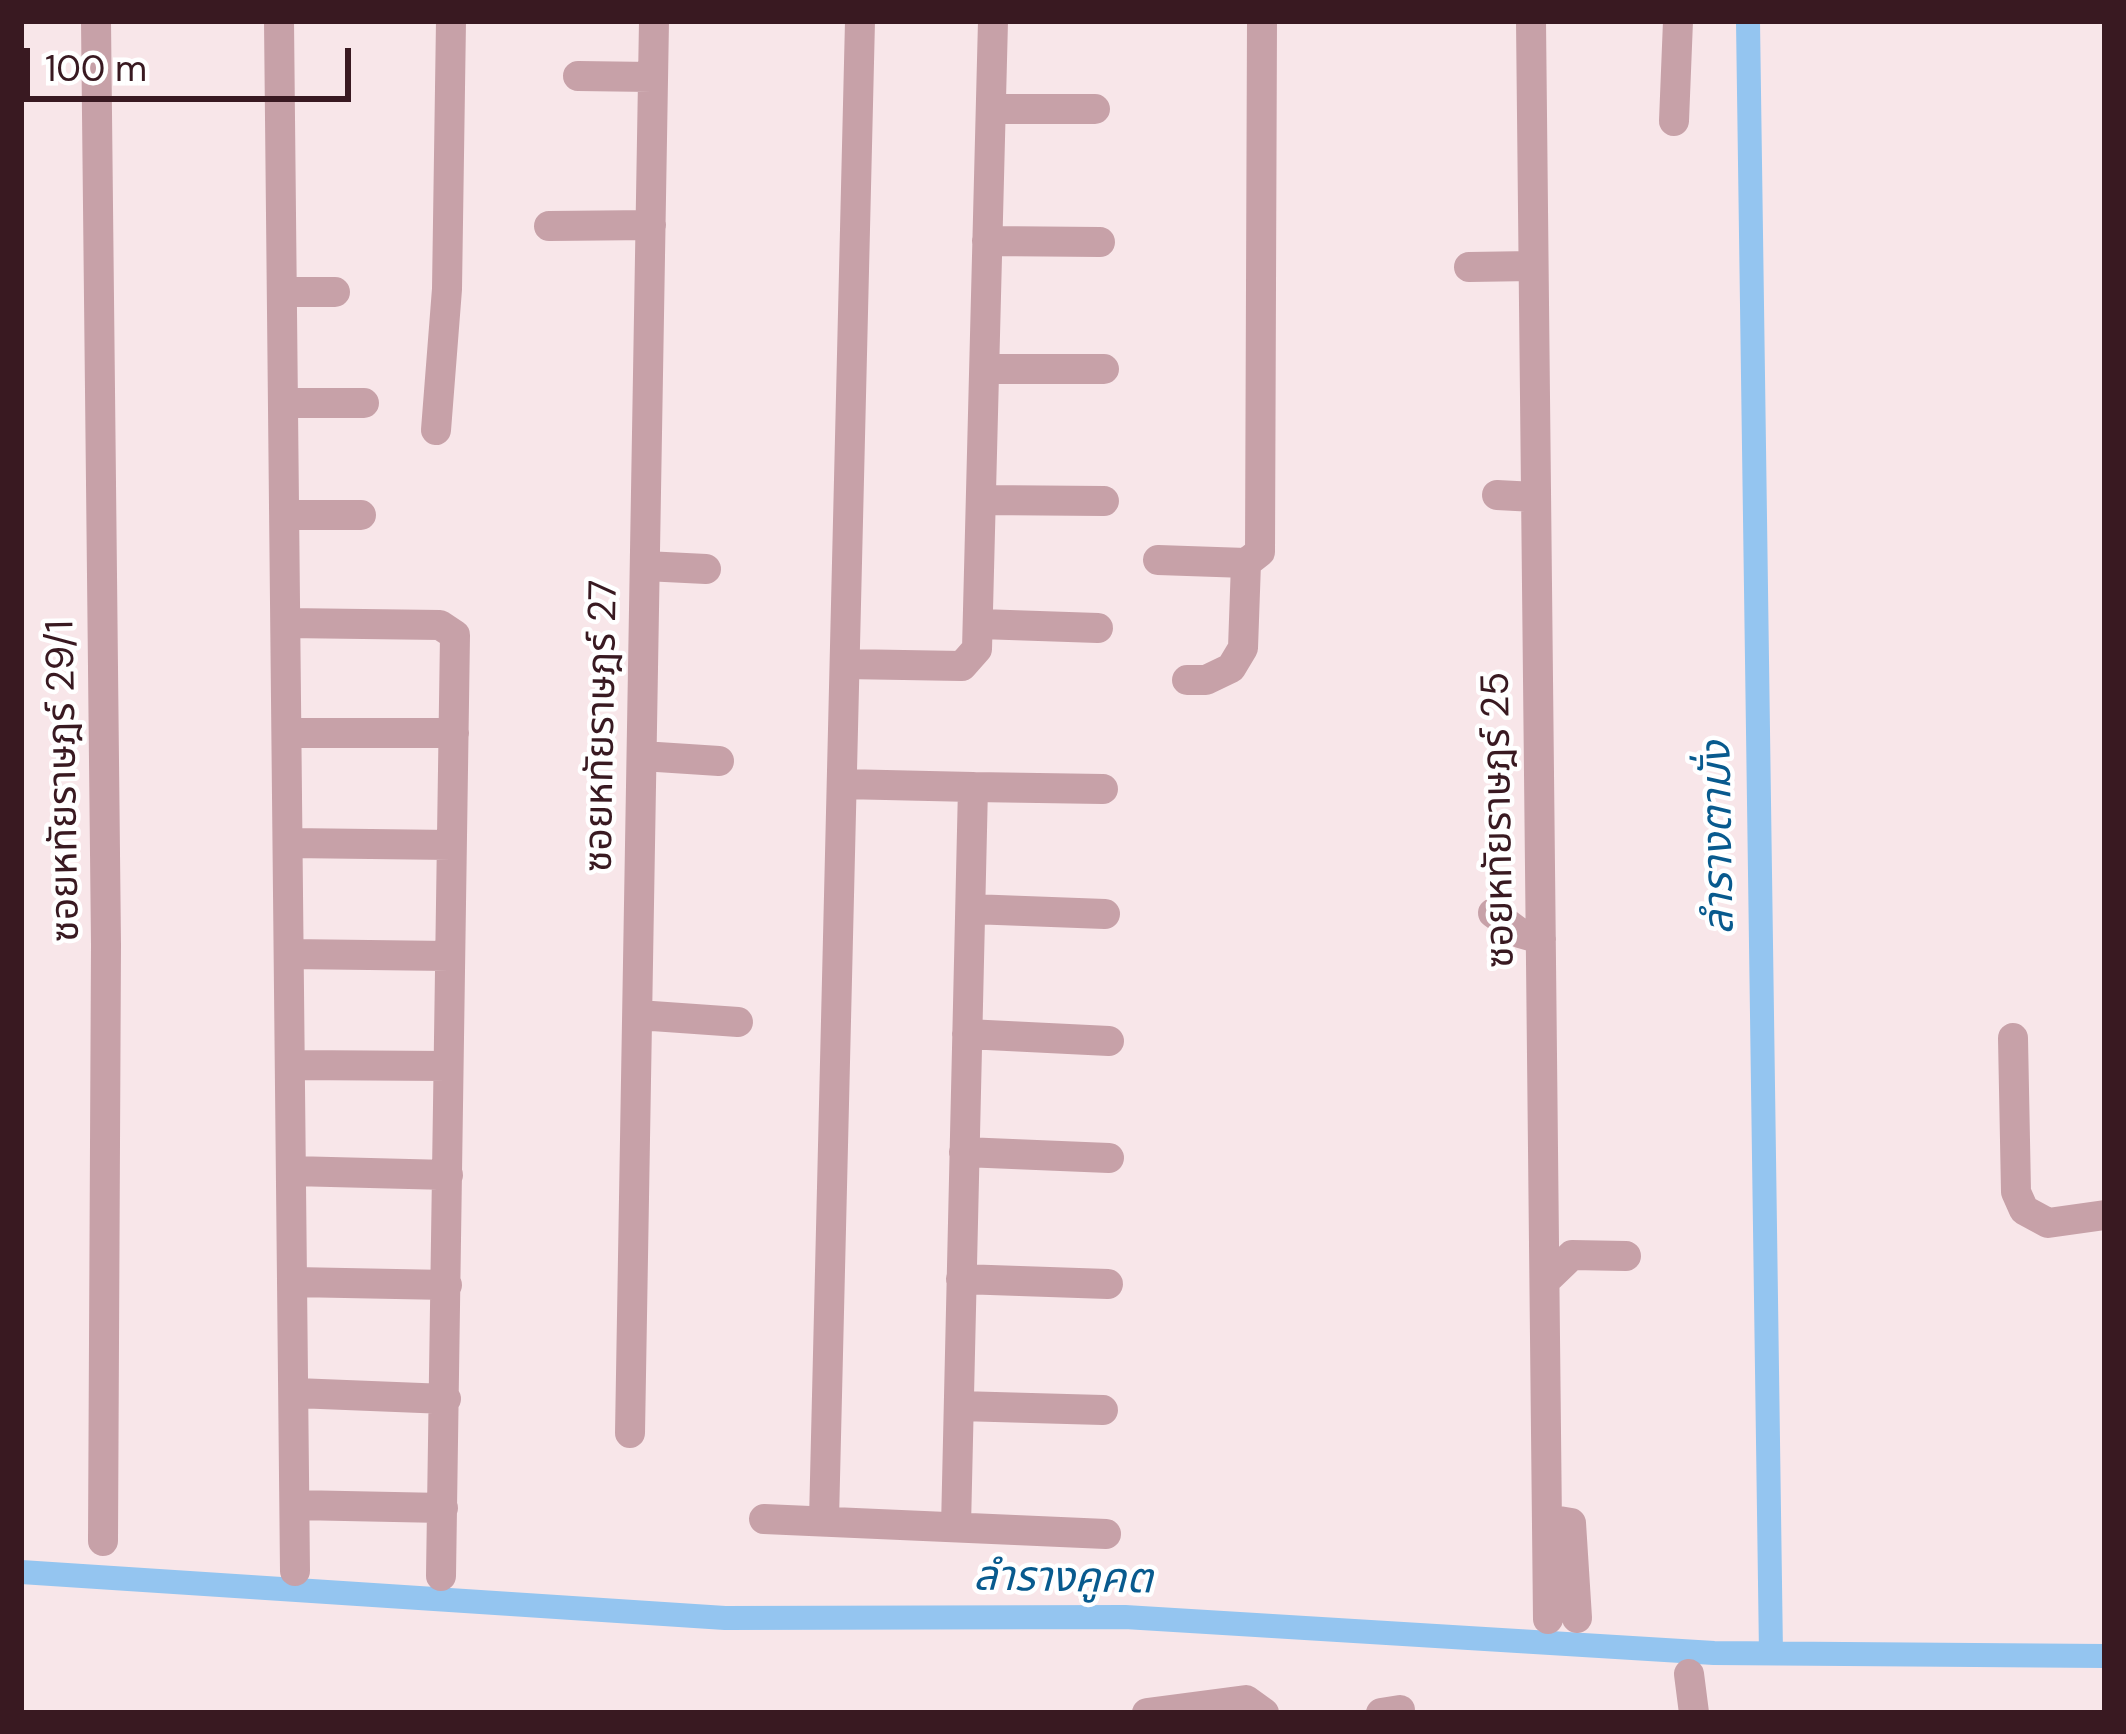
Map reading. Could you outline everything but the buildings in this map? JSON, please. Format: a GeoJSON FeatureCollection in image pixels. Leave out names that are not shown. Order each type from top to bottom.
{"type":"FeatureCollection","features":[{"type":"Feature","properties":{"kind":"street","name":"ซอยหทัยราษฎร์ 29/1"},"geometry":{"type":"LineString","coordinates":[[96,21],[106,945],[104,1541]]}},
{"type":"Feature","properties":{"kind":"street"},"geometry":{"type":"LineString","coordinates":[[279,21],[295,1571]]}},
{"type":"Feature","properties":{"kind":"street"},"geometry":{"type":"LineString","coordinates":[[436,430],[447,289],[451,21]]}},
{"type":"Feature","properties":{"kind":"street","name":"ซอยหทัยราษฎร์ 27"},"geometry":{"type":"LineString","coordinates":[[630,1433],[654,21]]}},
{"type":"Feature","properties":{"kind":"street"},"geometry":{"type":"LineString","coordinates":[[824,1520],[860,21]]}},
{"type":"Feature","properties":{"kind":"street"},"geometry":{"type":"LineString","coordinates":[[844,664],[962,666],[974,657],[980,624],[993,21]]}},
{"type":"Feature","properties":{"kind":"street"},"geometry":{"type":"LineString","coordinates":[[1158,560],[1246,563],[1260,552],[1262,21]]}},
{"type":"Feature","properties":{"kind":"street","name":"ซอยหทัยราษฎร์ 25"},"geometry":{"type":"LineString","coordinates":[[1531,21],[1547,1519],[1563,1618]]}},
{"type":"Feature","properties":{"kind":"street"},"geometry":{"type":"LineString","coordinates":[[1674,121],[1678,21]]}},
{"type":"Feature","properties":{"kind":"street"},"geometry":{"type":"LineString","coordinates":[[578,76],[652,76]]}},
{"type":"Feature","properties":{"kind":"street"},"geometry":{"type":"LineString","coordinates":[[991,109],[1095,109]]}},
{"type":"Feature","properties":{"kind":"street"},"geometry":{"type":"LineString","coordinates":[[549,226],[651,226]]}},
{"type":"Feature","properties":{"kind":"street"},"geometry":{"type":"LineString","coordinates":[[987,241],[1100,242]]}},
{"type":"Feature","properties":{"kind":"street"},"geometry":{"type":"LineString","coordinates":[[1469,266],[1532,266]]}},
{"type":"Feature","properties":{"kind":"street"},"geometry":{"type":"LineString","coordinates":[[282,292],[335,292]]}},
{"type":"Feature","properties":{"kind":"street"},"geometry":{"type":"LineString","coordinates":[[985,369],[1104,369]]}},
{"type":"Feature","properties":{"kind":"street"},"geometry":{"type":"LineString","coordinates":[[284,403],[364,403]]}},
{"type":"Feature","properties":{"kind":"street"},"geometry":{"type":"LineString","coordinates":[[1497,495],[1535,497]]}},
{"type":"Feature","properties":{"kind":"street"},"geometry":{"type":"LineString","coordinates":[[981,500],[1105,501]]}},
{"type":"Feature","properties":{"kind":"street"},"geometry":{"type":"LineString","coordinates":[[285,514],[362,515]]}},
{"type":"Feature","properties":{"kind":"street"},"geometry":{"type":"LineString","coordinates":[[1186,680],[1206,680],[1232,668],[1243,649],[1246,563]]}},
{"type":"Feature","properties":{"kind":"street"},"geometry":{"type":"LineString","coordinates":[[645,566],[706,569]]}},
{"type":"Feature","properties":{"kind":"street"},"geometry":{"type":"LineString","coordinates":[[286,623],[448,627],[454,635],[441,1576]]}},
{"type":"Feature","properties":{"kind":"street"},"geometry":{"type":"LineString","coordinates":[[980,624],[1098,628]]}},
{"type":"Feature","properties":{"kind":"street"},"geometry":{"type":"LineString","coordinates":[[287,734],[454,734]]}},
{"type":"Feature","properties":{"kind":"street"},"geometry":{"type":"LineString","coordinates":[[642,756],[719,761]]}},
{"type":"Feature","properties":{"kind":"street"},"geometry":{"type":"LineString","coordinates":[[842,784],[1103,789]]}},
{"type":"Feature","properties":{"kind":"street"},"geometry":{"type":"LineString","coordinates":[[956,1527],[973,787]]}},
{"type":"Feature","properties":{"kind":"street"},"geometry":{"type":"LineString","coordinates":[[290,844],[451,844]]}},
{"type":"Feature","properties":{"kind":"street"},"geometry":{"type":"LineString","coordinates":[[971,909],[1105,914]]}},
{"type":"Feature","properties":{"kind":"street"},"geometry":{"type":"LineString","coordinates":[[1493,913],[1520,933],[1541,939]]}},
{"type":"Feature","properties":{"kind":"street"},"geometry":{"type":"LineString","coordinates":[[290,954],[449,956]]}},
{"type":"Feature","properties":{"kind":"street"},"geometry":{"type":"LineString","coordinates":[[638,1015],[738,1022]]}},
{"type":"Feature","properties":{"kind":"street"},"geometry":{"type":"LineString","coordinates":[[967,1034],[1109,1041]]}},
{"type":"Feature","properties":{"kind":"street"},"geometry":{"type":"LineString","coordinates":[[2013,1038],[2016,1192],[2024,1210],[2034,1220],[2048,1223],[2105,1215]]}},
{"type":"Feature","properties":{"kind":"street"},"geometry":{"type":"LineString","coordinates":[[291,1065],[448,1066]]}},
{"type":"Feature","properties":{"kind":"street"},"geometry":{"type":"LineString","coordinates":[[964,1152],[1109,1158]]}},
{"type":"Feature","properties":{"kind":"street"},"geometry":{"type":"LineString","coordinates":[[292,1171],[448,1175]]}},
{"type":"Feature","properties":{"kind":"street"},"geometry":{"type":"LineString","coordinates":[[1544,1220],[1562,1234],[1572,1255]]}},
{"type":"Feature","properties":{"kind":"street"},"geometry":{"type":"LineString","coordinates":[[1545,1281],[1572,1255],[1626,1256]]}},
{"type":"Feature","properties":{"kind":"street"},"geometry":{"type":"LineString","coordinates":[[961,1279],[1108,1284]]}},
{"type":"Feature","properties":{"kind":"street"},"geometry":{"type":"LineString","coordinates":[[294,1282],[447,1285]]}},
{"type":"Feature","properties":{"kind":"street"},"geometry":{"type":"LineString","coordinates":[[296,1394],[446,1399]]}},
{"type":"Feature","properties":{"kind":"street"},"geometry":{"type":"LineString","coordinates":[[959,1406],[1103,1410]]}},
{"type":"Feature","properties":{"kind":"street"},"geometry":{"type":"LineString","coordinates":[[296,1505],[442,1508]]}},
{"type":"Feature","properties":{"kind":"street"},"geometry":{"type":"LineString","coordinates":[[764,1519],[1106,1534]]}},
{"type":"Feature","properties":{"kind":"street"},"geometry":{"type":"LineString","coordinates":[[1689,1674],[1694,1713]]}},
{"type":"Feature","properties":{"kind":"street"},"geometry":{"type":"LineString","coordinates":[[1147,1713],[1246,1700],[1257,1702],[1264,1713]]}},
{"type":"Feature","properties":{"kind":"waterway","name":"ลำรางตามั่ง"},"geometry":{"type":"LineString","coordinates":[[1748,21],[1771,1653]]}},
{"type":"Feature","properties":{"kind":"waterway","name":"ลำรางคูคต"},"geometry":{"type":"LineString","coordinates":[[21,1572],[725,1618],[1125,1617],[1714,1653],[2105,1656]]}}]}
